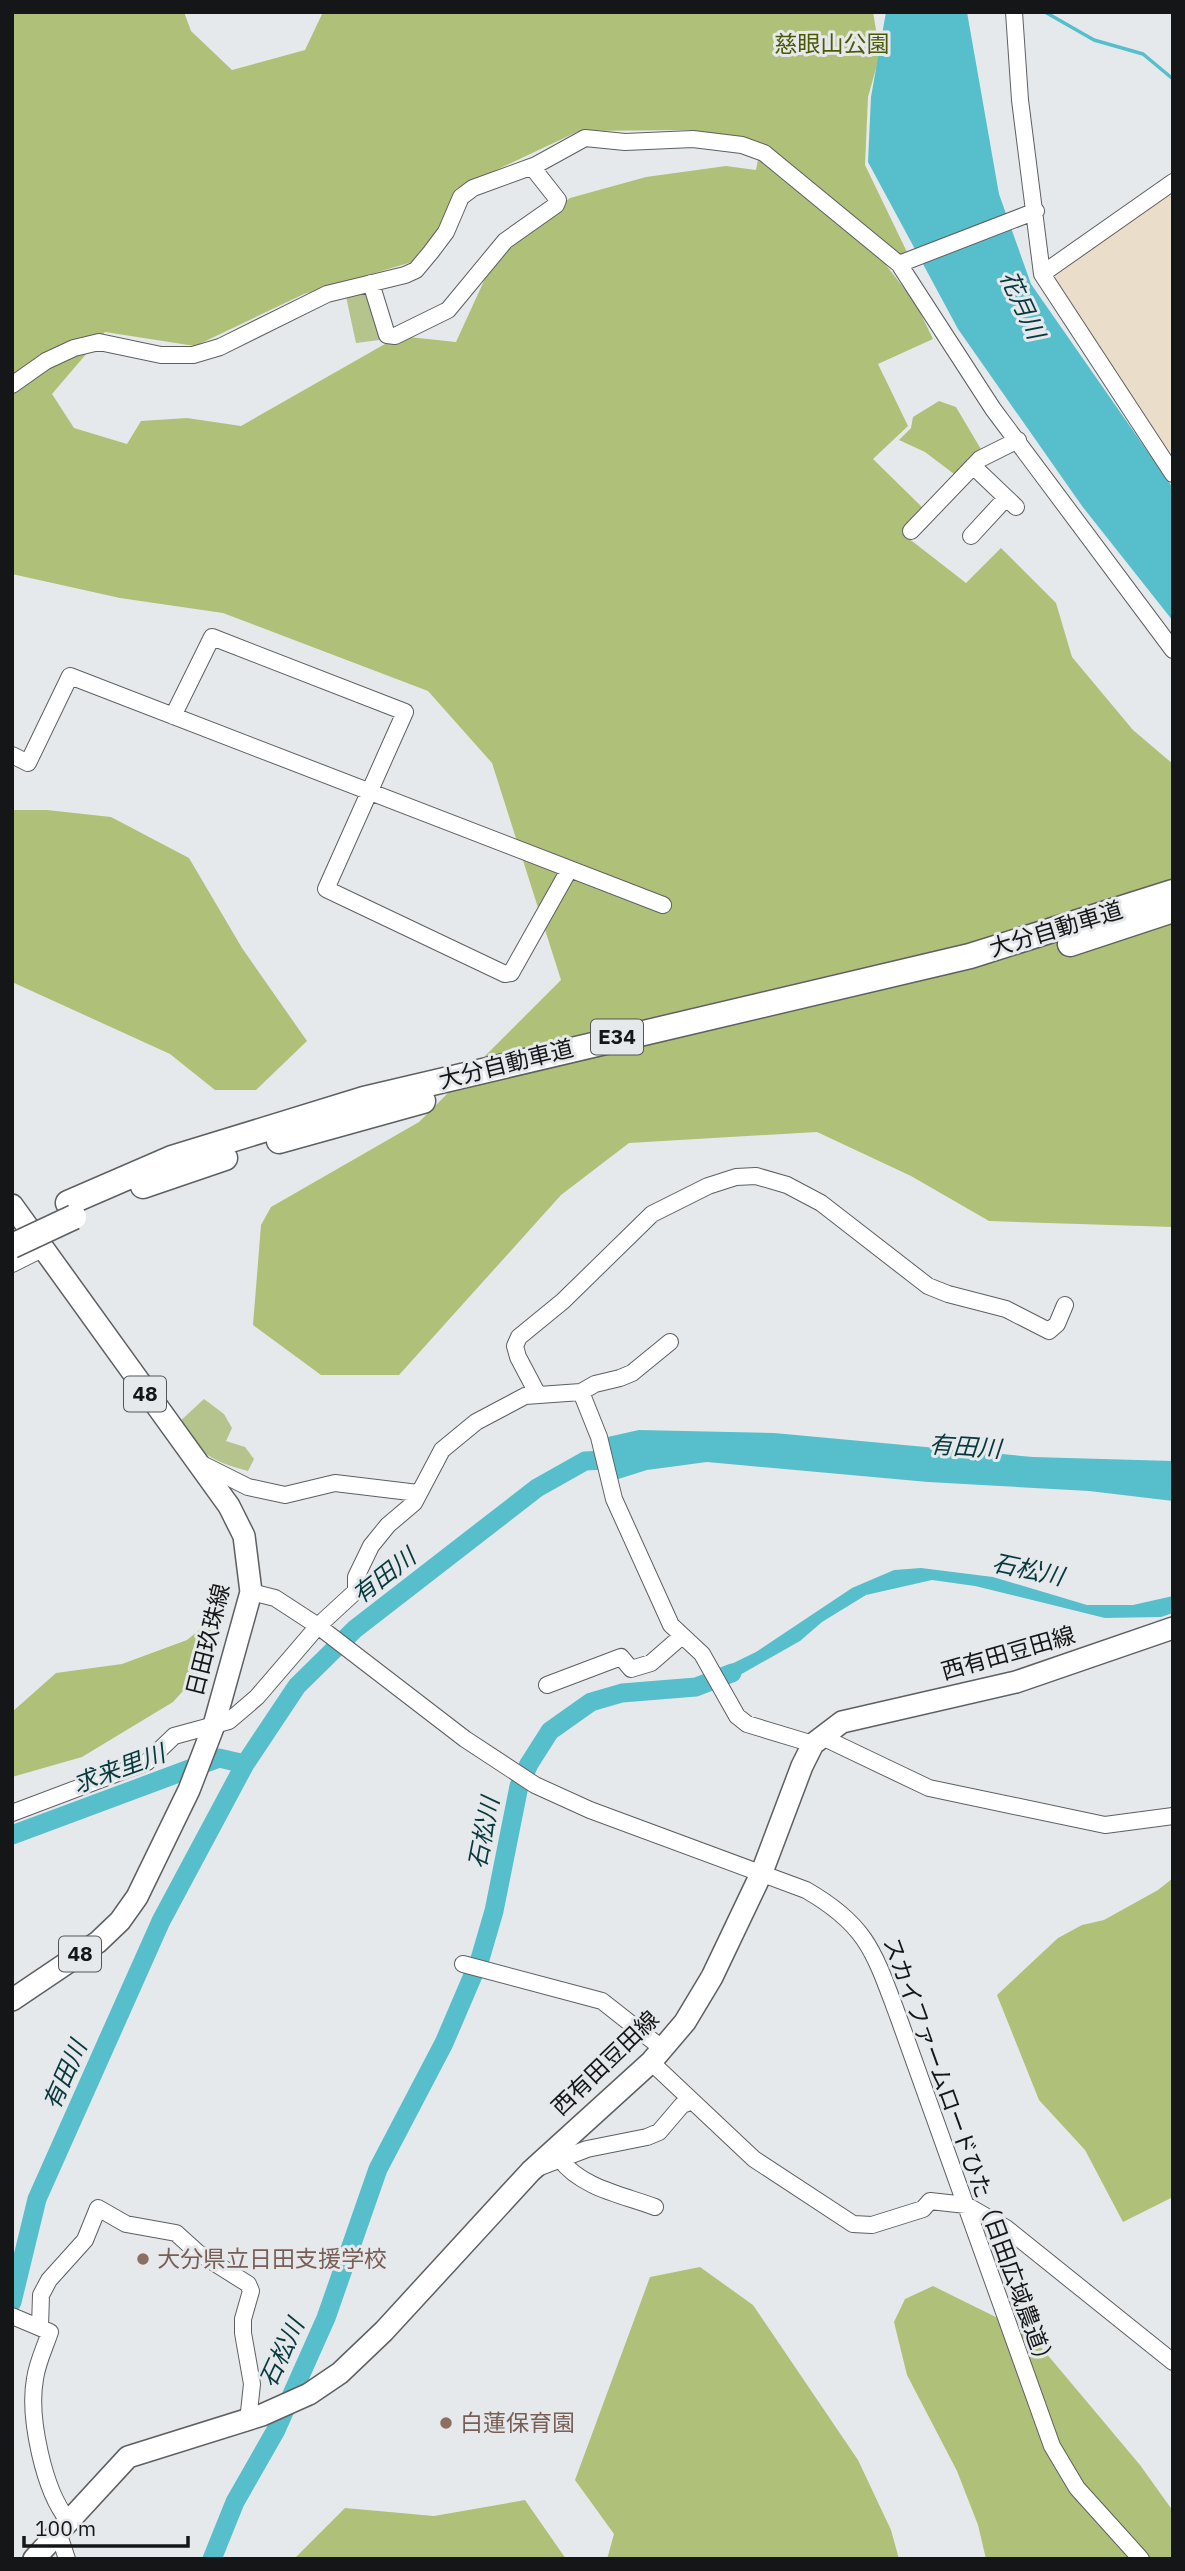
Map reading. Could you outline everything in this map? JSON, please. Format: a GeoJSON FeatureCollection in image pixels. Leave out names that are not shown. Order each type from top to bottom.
{"type":"FeatureCollection","features":[{"type":"Feature","properties":{"kind":"highway","name":"大分自動車道"},"geometry":{"type":"LineString","coordinates":[[12,1246],[71,1210],[172,1158],[364,1099],[524,1058],[791,1000],[970,956],[1173,892]]}},
{"type":"Feature","properties":{"kind":"highway","name":"大分自動車道"},"geometry":{"type":"LineString","coordinates":[[12,1229],[244,1152],[367,1116],[517,1076],[930,982],[1049,950],[1173,910]]}},
{"type":"Feature","properties":{"kind":"main road","name":"日田玖珠線"},"geometry":{"type":"LineString","coordinates":[[12,1205],[229,1506],[244,1536],[251,1592],[214,1725],[166,1842],[137,1897],[120,1921],[98,1942],[12,2000]]}},
{"type":"Feature","properties":{"kind":"main road","name":"西有田豆田線"},"geometry":{"type":"LineString","coordinates":[[34,2559],[128,2457],[255,2418],[309,2394],[340,2373],[368,2347],[531,2171],[657,2056],[685,2022],[712,1977],[762,1872],[802,1766],[817,1740],[842,1722],[1016,1682],[1173,1628]]}},
{"type":"Feature","properties":{"kind":"street"},"geometry":{"type":"LineString","coordinates":[[1014,12],[1020,100],[1042,274],[1173,474]]}},
{"type":"Feature","properties":{"kind":"street"},"geometry":{"type":"LineString","coordinates":[[12,385],[46,361],[74,348],[99,342],[161,355],[193,355],[220,347],[304,302],[416,270],[446,232],[461,197],[473,188],[532,167],[585,138],[625,142],[693,139],[742,145],[764,153],[899,264],[993,410],[1173,650]]}},
{"type":"Feature","properties":{"kind":"street"},"geometry":{"type":"LineString","coordinates":[[371,283],[387,335],[395,335],[447,310],[505,241],[556,205],[558,200],[532,167]]}},
{"type":"Feature","properties":{"kind":"street"},"geometry":{"type":"LineString","coordinates":[[1042,274],[1173,183]]}},
{"type":"Feature","properties":{"kind":"street"},"geometry":{"type":"LineString","coordinates":[[899,264],[1036,211]]}},
{"type":"Feature","properties":{"kind":"street"},"geometry":{"type":"LineString","coordinates":[[911,531],[980,459],[1018,440]]}},
{"type":"Feature","properties":{"kind":"street"},"geometry":{"type":"LineString","coordinates":[[971,536],[1011,502],[973,466]]}},
{"type":"Feature","properties":{"kind":"street"},"geometry":{"type":"LineString","coordinates":[[173,716],[212,637],[405,712],[326,889],[505,974],[511,973],[569,870]]}},
{"type":"Feature","properties":{"kind":"street"},"geometry":{"type":"LineString","coordinates":[[12,755],[28,763],[70,677],[663,905]]}},
{"type":"Feature","properties":{"kind":"street"},"geometry":{"type":"LineString","coordinates":[[537,1393],[518,1357],[515,1346],[519,1338],[563,1301],[652,1214],[708,1186],[736,1177],[756,1176],[787,1185],[821,1203],[928,1286],[948,1294],[1006,1309],[1049,1331],[1057,1324],[1065,1305]]}},
{"type":"Feature","properties":{"kind":"street"},"geometry":{"type":"LineString","coordinates":[[12,1264],[42,1249]]}},
{"type":"Feature","properties":{"kind":"street"},"geometry":{"type":"LineString","coordinates":[[12,1813],[147,1762],[174,1736],[229,1721],[257,1697],[318,1626],[356,1591],[356,1577],[371,1546],[388,1525],[414,1503],[442,1450],[476,1422],[537,1393],[581,1392],[595,1384],[632,1373],[670,1342]]}},
{"type":"Feature","properties":{"kind":"street"},"geometry":{"type":"LineString","coordinates":[[581,1392],[599,1437],[614,1499],[671,1625],[711,1667],[737,1716],[747,1724],[817,1740],[929,1788],[1105,1825],[1173,1816]]}},
{"type":"Feature","properties":{"kind":"street"},"geometry":{"type":"LineString","coordinates":[[194,1460],[248,1487],[285,1495],[335,1483],[418,1493]]}},
{"type":"Feature","properties":{"kind":"street","name":"スカイファームロードひた（日田広域農道）"},"geometry":{"type":"LineString","coordinates":[[251,1592],[275,1598],[318,1626],[465,1739],[535,1784],[590,1810],[806,1890],[837,1908],[864,1935],[878,1962],[1052,2446],[1077,2488],[1141,2559]]}},
{"type":"Feature","properties":{"kind":"street"},"geometry":{"type":"LineString","coordinates":[[547,1685],[621,1657],[631,1669],[651,1663],[682,1636]]}},
{"type":"Feature","properties":{"kind":"street"},"geometry":{"type":"LineString","coordinates":[[463,1964],[602,2001],[657,2056],[690,2102],[754,2160],[853,2224],[872,2225],[923,2209],[930,2200],[966,2205],[1006,2228],[1173,2362]]}},
{"type":"Feature","properties":{"kind":"street"},"geometry":{"type":"LineString","coordinates":[[531,2171],[587,2149],[647,2137],[659,2132],[682,2105],[690,2102]]}},
{"type":"Feature","properties":{"kind":"street"},"geometry":{"type":"LineString","coordinates":[[559,2160],[570,2173],[582,2180],[655,2207]]}},
{"type":"Feature","properties":{"kind":"street"},"geometry":{"type":"LineString","coordinates":[[35,2325],[41,2295],[49,2280],[85,2240],[97,2208],[126,2224],[176,2233],[197,2252],[248,2284],[251,2291],[243,2319],[243,2333],[255,2418]]}},
{"type":"Feature","properties":{"kind":"street"},"geometry":{"type":"LineString","coordinates":[[12,2316],[50,2332],[35,2378],[32,2415],[63,2526],[67,2559]]}},
{"type":"Feature","properties":{"kind":"shaded area"},"geometry":{"type":"Polygon","coordinates":[[[1173,189],[1173,448],[1163,455],[1048,275],[1173,189]]]}},
{"type":"Feature","properties":{"kind":"green space","name":"慈眼山公園"},"geometry":{"type":"Polygon","coordinates":[[[12,12],[184,12],[191,31],[232,70],[305,50],[323,12],[873,12],[880,54],[868,97],[865,165],[907,252],[886,265],[916,304],[933,339],[878,364],[908,426],[873,459],[925,510],[903,534],[966,583],[1001,548],[1056,603],[1072,657],[1133,730],[1173,764],[1173,1227],[989,1221],[911,1176],[817,1132],[629,1143],[561,1195],[399,1375],[321,1375],[253,1325],[261,1225],[271,1207],[419,1122],[561,980],[492,763],[428,691],[223,613],[120,598],[12,574],[12,12]],[[689,130],[579,131],[456,189],[439,228],[412,262],[304,294],[195,346],[105,332],[52,394],[74,428],[127,444],[141,421],[187,418],[241,426],[399,336],[456,342],[494,259],[570,198],[646,177],[726,166],[756,170],[761,144],[689,130]]]}},
{"type":"Feature","properties":{"kind":"green space"},"geometry":{"type":"Polygon","coordinates":[[[345,292],[375,294],[387,339],[356,343],[345,292]]]}},
{"type":"Feature","properties":{"kind":"green space"},"geometry":{"type":"Polygon","coordinates":[[[939,401],[956,407],[982,451],[958,477],[925,452],[899,440],[911,428],[913,417],[939,401]]]}},
{"type":"Feature","properties":{"kind":"green space"},"geometry":{"type":"Polygon","coordinates":[[[12,810],[47,810],[111,817],[189,858],[242,948],[307,1041],[256,1090],[215,1090],[170,1054],[12,982],[12,810]]]}},
{"type":"Feature","properties":{"kind":"green space"},"geometry":{"type":"Polygon","coordinates":[[[204,1399],[224,1414],[232,1428],[226,1441],[245,1447],[254,1459],[248,1471],[208,1455],[192,1442],[177,1424],[204,1399]]]}},
{"type":"Feature","properties":{"kind":"green space"},"geometry":{"type":"Polygon","coordinates":[[[210,1621],[213,1646],[204,1668],[173,1702],[82,1757],[12,1777],[12,1712],[56,1673],[122,1664],[187,1640],[210,1621]]]}},
{"type":"Feature","properties":{"kind":"green space"},"geometry":{"type":"Polygon","coordinates":[[[1173,1878],[1173,2197],[1123,2222],[1085,2150],[1039,2100],[997,1995],[1058,1938],[1082,1925],[1104,1920],[1158,1890],[1173,1878]]]}},
{"type":"Feature","properties":{"kind":"green space"},"geometry":{"type":"Polygon","coordinates":[[[700,2267],[753,2305],[858,2460],[891,2530],[899,2559],[607,2559],[614,2534],[575,2480],[650,2277],[700,2267]]]}},
{"type":"Feature","properties":{"kind":"green space"},"geometry":{"type":"Polygon","coordinates":[[[933,2286],[1030,2334],[1140,2465],[1173,2511],[1173,2559],[986,2559],[978,2525],[957,2471],[907,2375],[894,2322],[905,2299],[933,2286]]]}},
{"type":"Feature","properties":{"kind":"green space"},"geometry":{"type":"Polygon","coordinates":[[[525,2500],[566,2559],[294,2559],[345,2508],[434,2516],[525,2500]]]}},
{"type":"Feature","properties":{"kind":"water","name":"花月川"},"geometry":{"type":"Polygon","coordinates":[[[886,12],[967,12],[999,194],[1031,284],[1173,488],[1173,621],[1082,506],[958,329],[868,162],[871,97],[886,12]]]}},
{"type":"Feature","properties":{"kind":"water"},"geometry":{"type":"Polygon","coordinates":[[[639,1430],[774,1433],[1033,1457],[1173,1461],[1173,1501],[1089,1491],[928,1482],[707,1462],[647,1470],[612,1481],[603,1438],[639,1430]]]}},
{"type":"Feature","properties":{"kind":"water"},"geometry":{"type":"Polygon","coordinates":[[[921,1568],[993,1577],[1087,1605],[1133,1605],[1173,1596],[1173,1613],[1161,1617],[1105,1618],[975,1586],[932,1580],[866,1595],[822,1622],[800,1641],[724,1684],[717,1671],[756,1652],[852,1588],[894,1570],[921,1568]]]}},
{"type":"Feature","properties":{"kind":"waterway"},"geometry":{"type":"LineString","coordinates":[[1045,12],[1094,40],[1143,54],[1173,79]]}},
{"type":"Feature","properties":{"kind":"waterway","name":"有田川"},"geometry":{"type":"LineString","coordinates":[[12,2302],[37,2199],[161,1921],[245,1764],[297,1686],[355,1629],[537,1488],[585,1461],[623,1459]]}},
{"type":"Feature","properties":{"kind":"waterway","name":"石松川"},"geometry":{"type":"LineString","coordinates":[[212,2559],[235,2502],[276,2430],[326,2318],[378,2169],[444,2043],[480,1959],[494,1911],[519,1786],[529,1764],[550,1731],[591,1702],[622,1693],[696,1687],[732,1673]]}},
{"type":"Feature","properties":{"kind":"waterway","name":"求来里川"},"geometry":{"type":"LineString","coordinates":[[12,1835],[219,1758],[245,1764]]}},
{"type":"Feature","properties":{"kind":"place","name":"大分県立日田支援学校"},"geometry":{"type":"Point","coordinates":[143,2259]}},
{"type":"Feature","properties":{"kind":"place","name":"白蓮保育園"},"geometry":{"type":"Point","coordinates":[446,2423]}}]}
